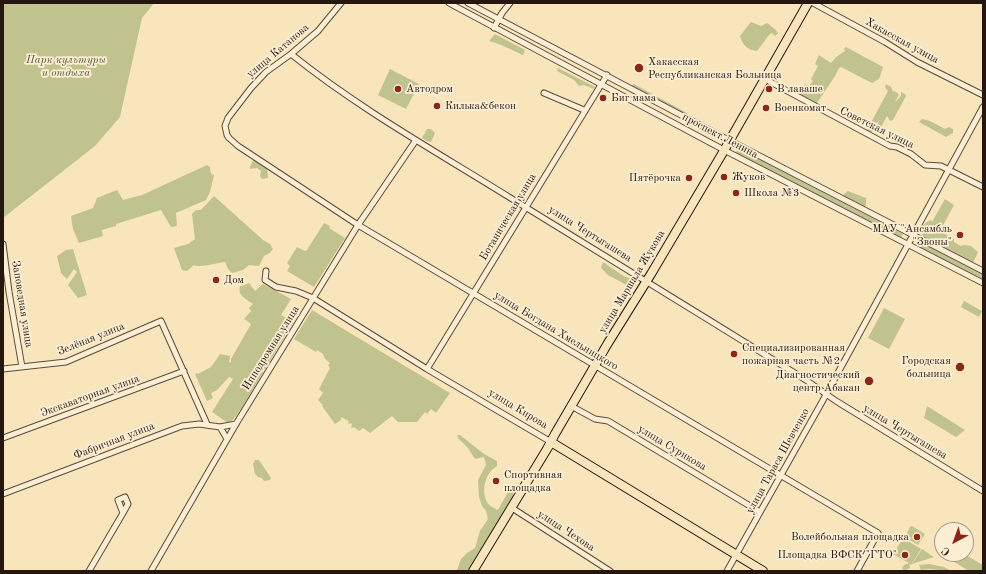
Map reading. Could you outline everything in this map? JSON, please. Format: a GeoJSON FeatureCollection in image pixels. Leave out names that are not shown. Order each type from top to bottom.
{"type":"FeatureCollection","features":[{"type":"Feature","properties":{"kind":"main road","name":"улица Маршала Жукова"},"geometry":{"type":"LineString","coordinates":[[473,571],[512,508],[571,406],[730,140],[808,3]]}},
{"type":"Feature","properties":{"kind":"main road","name":"улица Кирова"},"geometry":{"type":"LineString","coordinates":[[551,442],[763,571]]}},
{"type":"Feature","properties":{"kind":"street","name":"улица Катанова"},"geometry":{"type":"LineString","coordinates":[[229,138],[226,126],[228,118],[251,88],[266,72],[291,54],[321,28],[341,3]]}},
{"type":"Feature","properties":{"kind":"street","name":"проспект Ленина"},"geometry":{"type":"LineString","coordinates":[[449,3],[724,150],[983,283]]}},
{"type":"Feature","properties":{"kind":"street","name":"проспект Ленина"},"geometry":{"type":"LineString","coordinates":[[468,3],[498,20],[607,75],[983,271]]}},
{"type":"Feature","properties":{"kind":"street"},"geometry":{"type":"LineString","coordinates":[[494,28],[510,3]]}},
{"type":"Feature","properties":{"kind":"street","name":"Хакасская улица"},"geometry":{"type":"LineString","coordinates":[[813,3],[885,42],[917,62],[983,95]]}},
{"type":"Feature","properties":{"kind":"street","name":"улица Чертыгашева"},"geometry":{"type":"LineString","coordinates":[[291,54],[339,90],[416,140],[806,380],[826,394],[983,491]]}},
{"type":"Feature","properties":{"kind":"street","name":"Ботаническая улица"},"geometry":{"type":"LineString","coordinates":[[427,369],[584,110],[607,75]]}},
{"type":"Feature","properties":{"kind":"street","name":"Советская улица"},"geometry":{"type":"LineString","coordinates":[[765,79],[890,146],[897,147],[911,154],[925,165],[941,166],[983,187]]}},
{"type":"Feature","properties":{"kind":"street"},"geometry":{"type":"LineString","coordinates":[[544,93],[584,110]]}},
{"type":"Feature","properties":{"kind":"street","name":"улица Тараса Шевченко"},"geometry":{"type":"LineString","coordinates":[[727,571],[983,107]]}},
{"type":"Feature","properties":{"kind":"street","name":"улица Богдана Хмельницкого"},"geometry":{"type":"LineString","coordinates":[[229,138],[238,146],[358,225],[878,533],[857,571]]}},
{"type":"Feature","properties":{"kind":"street","name":"Ипподромная улица"},"geometry":{"type":"LineString","coordinates":[[151,571],[227,439],[313,298],[358,225],[416,140]]}},
{"type":"Feature","properties":{"kind":"street","name":"Заповедная улица"},"geometry":{"type":"LineString","coordinates":[[3,244],[6,293],[22,367]]}},
{"type":"Feature","properties":{"kind":"street","name":"улица Кирова"},"geometry":{"type":"LineString","coordinates":[[266,271],[265,280],[276,288],[296,291],[313,298],[427,369],[551,442]]}},
{"type":"Feature","properties":{"kind":"street","name":"Зелёная улица"},"geometry":{"type":"LineString","coordinates":[[3,369],[66,362],[161,321],[184,371]]}},
{"type":"Feature","properties":{"kind":"street"},"geometry":{"type":"LineString","coordinates":[[184,371],[207,424]]}},
{"type":"Feature","properties":{"kind":"street","name":"Экскаваторная улица"},"geometry":{"type":"LineString","coordinates":[[3,438],[184,371]]}},
{"type":"Feature","properties":{"kind":"street","name":"улица Сурикова"},"geometry":{"type":"LineString","coordinates":[[571,406],[595,419],[608,421],[760,512]]}},
{"type":"Feature","properties":{"kind":"street","name":"Фабричная улица"},"geometry":{"type":"LineString","coordinates":[[3,494],[182,426],[207,424],[220,427],[236,424]]}},
{"type":"Feature","properties":{"kind":"street"},"geometry":{"type":"LineString","coordinates":[[220,427],[227,439]]}},
{"type":"Feature","properties":{"kind":"street","name":"улица Чехова"},"geometry":{"type":"LineString","coordinates":[[512,508],[610,571]]}},
{"type":"Feature","properties":{"kind":"street"},"geometry":{"type":"LineString","coordinates":[[89,571],[123,513]]}},
{"type":"Feature","properties":{"kind":"green space","name":"Парк культуры и отдыха"},"geometry":{"type":"Polygon","coordinates":[[[3,3],[154,3],[142,18],[120,117],[95,146],[3,218],[3,3]]]}},
{"type":"Feature","properties":{"kind":"green space"},"geometry":{"type":"Polygon","coordinates":[[[751,22],[761,26],[767,23],[778,33],[775,36],[772,33],[769,35],[757,51],[746,47],[740,36],[751,22]]]}},
{"type":"Feature","properties":{"kind":"green space"},"geometry":{"type":"Polygon","coordinates":[[[495,34],[525,50],[523,55],[489,41],[495,34]]]}},
{"type":"Feature","properties":{"kind":"green space"},"geometry":{"type":"Polygon","coordinates":[[[846,47],[883,67],[879,79],[872,83],[841,67],[817,103],[812,104],[799,95],[805,84],[809,86],[813,81],[811,79],[818,66],[815,64],[819,55],[831,63],[836,57],[845,51],[844,49],[846,47]]]}},
{"type":"Feature","properties":{"kind":"green space"},"geometry":{"type":"Polygon","coordinates":[[[558,68],[595,87],[594,89],[584,85],[579,86],[574,80],[557,71],[558,68]]]}},
{"type":"Feature","properties":{"kind":"green space","name":"Автодром"},"geometry":{"type":"Polygon","coordinates":[[[390,69],[419,84],[406,109],[378,95],[390,69]]]}},
{"type":"Feature","properties":{"kind":"green space"},"geometry":{"type":"Polygon","coordinates":[[[634,84],[688,114],[686,115],[634,87],[632,85],[634,84]]]}},
{"type":"Feature","properties":{"kind":"green space"},"geometry":{"type":"Polygon","coordinates":[[[886,84],[891,87],[893,92],[894,91],[899,94],[895,102],[901,96],[901,92],[906,96],[893,120],[890,121],[887,116],[881,127],[877,125],[879,121],[874,125],[870,136],[837,116],[867,130],[888,91],[885,87],[886,84]]]}},
{"type":"Feature","properties":{"kind":"green space"},"geometry":{"type":"Polygon","coordinates":[[[922,119],[930,121],[945,129],[949,127],[953,129],[953,133],[946,137],[919,122],[922,119]]]}},
{"type":"Feature","properties":{"kind":"green space"},"geometry":{"type":"Polygon","coordinates":[[[427,129],[431,129],[435,133],[431,142],[422,138],[427,129]]]}},
{"type":"Feature","properties":{"kind":"green space"},"geometry":{"type":"Polygon","coordinates":[[[738,148],[903,234],[901,238],[736,153],[738,148]]]}},
{"type":"Feature","properties":{"kind":"green space"},"geometry":{"type":"Polygon","coordinates":[[[253,160],[267,169],[268,178],[262,179],[260,176],[261,171],[257,168],[250,169],[253,160]]]}},
{"type":"Feature","properties":{"kind":"green space"},"geometry":{"type":"Polygon","coordinates":[[[207,165],[210,167],[211,174],[214,175],[210,192],[206,200],[176,213],[177,226],[171,227],[161,210],[116,224],[116,226],[102,230],[103,236],[79,243],[73,229],[71,216],[93,208],[97,198],[117,190],[123,200],[142,195],[207,165]]]}},
{"type":"Feature","properties":{"kind":"green space"},"geometry":{"type":"Polygon","coordinates":[[[848,191],[866,198],[864,209],[843,198],[844,194],[848,191]]]}},
{"type":"Feature","properties":{"kind":"green space"},"geometry":{"type":"Polygon","coordinates":[[[214,196],[263,240],[270,244],[273,249],[270,253],[264,256],[259,266],[249,265],[243,270],[232,273],[228,269],[225,262],[204,266],[194,265],[187,271],[182,270],[174,248],[188,244],[195,239],[192,214],[196,210],[201,210],[214,196]]]}},
{"type":"Feature","properties":{"kind":"green space"},"geometry":{"type":"Polygon","coordinates":[[[945,199],[954,205],[940,231],[954,239],[954,242],[961,246],[971,246],[978,252],[973,263],[922,235],[923,226],[926,222],[931,220],[932,222],[945,199]]]}},
{"type":"Feature","properties":{"kind":"green space"},"geometry":{"type":"Polygon","coordinates":[[[324,223],[345,238],[314,287],[287,271],[290,266],[287,263],[297,247],[305,251],[307,250],[324,223]]]}},
{"type":"Feature","properties":{"kind":"green space"},"geometry":{"type":"Polygon","coordinates":[[[923,243],[983,273],[983,281],[920,248],[923,243]]]}},
{"type":"Feature","properties":{"kind":"green space"},"geometry":{"type":"Polygon","coordinates":[[[73,249],[87,295],[78,298],[68,285],[77,272],[74,269],[67,279],[61,273],[57,256],[66,250],[73,249]]]}},
{"type":"Feature","properties":{"kind":"green space"},"geometry":{"type":"Polygon","coordinates":[[[603,262],[625,277],[636,279],[636,286],[630,287],[608,275],[601,268],[603,262]]]}},
{"type":"Feature","properties":{"kind":"green space"},"geometry":{"type":"Polygon","coordinates":[[[249,283],[255,291],[263,284],[291,299],[281,315],[293,322],[243,406],[233,420],[228,423],[212,412],[233,379],[229,377],[217,390],[211,393],[213,398],[207,401],[195,374],[198,374],[211,367],[220,354],[230,356],[229,363],[231,362],[231,359],[251,324],[244,319],[251,311],[249,308],[253,304],[241,294],[239,289],[240,286],[249,283]]]}},
{"type":"Feature","properties":{"kind":"green space"},"geometry":{"type":"Polygon","coordinates":[[[964,301],[982,311],[979,317],[961,307],[964,301]]]}},
{"type":"Feature","properties":{"kind":"green space"},"geometry":{"type":"Polygon","coordinates":[[[884,308],[905,319],[889,349],[868,338],[884,308]]]}},
{"type":"Feature","properties":{"kind":"green space"},"geometry":{"type":"Polygon","coordinates":[[[312,310],[450,393],[436,413],[431,409],[427,414],[425,412],[417,422],[398,422],[392,416],[370,433],[363,428],[359,431],[354,427],[352,428],[351,423],[348,423],[349,421],[341,417],[341,420],[335,424],[318,400],[323,393],[319,389],[330,368],[328,365],[330,363],[325,359],[323,354],[317,350],[316,352],[294,339],[312,310]]]}},
{"type":"Feature","properties":{"kind":"green space"},"geometry":{"type":"Polygon","coordinates":[[[927,406],[965,430],[956,437],[924,418],[927,406]]]}},
{"type":"Feature","properties":{"kind":"green space"},"geometry":{"type":"Polygon","coordinates":[[[457,435],[460,435],[484,454],[497,461],[497,466],[487,477],[484,487],[485,497],[489,505],[498,510],[508,492],[513,492],[513,499],[468,571],[457,570],[461,559],[475,548],[480,531],[488,519],[479,497],[478,480],[486,465],[484,457],[475,459],[457,435]]]}},
{"type":"Feature","properties":{"kind":"green space"},"geometry":{"type":"Polygon","coordinates":[[[255,460],[259,460],[271,478],[270,480],[264,481],[255,474],[253,464],[255,460]]]}},
{"type":"Feature","properties":{"kind":"green space"},"geometry":{"type":"Polygon","coordinates":[[[912,526],[925,534],[918,545],[905,537],[912,526]]]}},
{"type":"Feature","properties":{"kind":"green space"},"geometry":{"type":"Polygon","coordinates":[[[903,538],[921,549],[911,565],[909,564],[910,568],[904,571],[902,568],[904,565],[909,563],[893,554],[903,538]]]}},
{"type":"Feature","properties":{"kind":"green space"},"geometry":{"type":"Polygon","coordinates":[[[922,549],[934,557],[912,564],[922,549]]]}},
{"type":"Feature","properties":{"kind":"green space"},"geometry":{"type":"Polygon","coordinates":[[[974,560],[983,565],[982,571],[969,571],[954,562],[974,562],[974,560]]]}},
{"type":"Feature","properties":{"kind":"green space"},"geometry":{"type":"Polygon","coordinates":[[[929,564],[944,567],[951,571],[929,569],[921,570],[919,565],[929,564]]]}},
{"type":"Feature","properties":{"kind":"place","name":"Хакасская Республиканская Больница"},"geometry":{"type":"Point","coordinates":[639,68]}},
{"type":"Feature","properties":{"kind":"place","name":"Автодром"},"geometry":{"type":"Point","coordinates":[398,89]}},
{"type":"Feature","properties":{"kind":"place","name":"В лаваше"},"geometry":{"type":"Point","coordinates":[769,89]}},
{"type":"Feature","properties":{"kind":"place","name":"Биг мама"},"geometry":{"type":"Point","coordinates":[603,98]}},
{"type":"Feature","properties":{"kind":"place","name":"Килька&бекон"},"geometry":{"type":"Point","coordinates":[437,106]}},
{"type":"Feature","properties":{"kind":"place","name":"Военкомат"},"geometry":{"type":"Point","coordinates":[766,108]}},
{"type":"Feature","properties":{"kind":"place","name":"Жуков"},"geometry":{"type":"Point","coordinates":[724,177]}},
{"type":"Feature","properties":{"kind":"place","name":"Пятёрочка"},"geometry":{"type":"Point","coordinates":[689,178]}},
{"type":"Feature","properties":{"kind":"place","name":"Школа №3"},"geometry":{"type":"Point","coordinates":[736,193]}},
{"type":"Feature","properties":{"kind":"place","name":"МАУ \"Ансамбль \"Звоны\""},"geometry":{"type":"Point","coordinates":[960,235]}},
{"type":"Feature","properties":{"kind":"place","name":"Дом"},"geometry":{"type":"Point","coordinates":[216,280]}},
{"type":"Feature","properties":{"kind":"place","name":"Специализированная пожарная часть №2"},"geometry":{"type":"Point","coordinates":[734,354]}},
{"type":"Feature","properties":{"kind":"place","name":"Городская больница"},"geometry":{"type":"Point","coordinates":[960,367]}},
{"type":"Feature","properties":{"kind":"place","name":"Диагностический центр Абакан"},"geometry":{"type":"Point","coordinates":[869,381]}},
{"type":"Feature","properties":{"kind":"place","name":"Спортивная площадка"},"geometry":{"type":"Point","coordinates":[496,481]}},
{"type":"Feature","properties":{"kind":"place","name":"Волейбольная площадка"},"geometry":{"type":"Point","coordinates":[917,537]}},
{"type":"Feature","properties":{"kind":"place","name":"Площадка ВФСК \"ГТО\""},"geometry":{"type":"Point","coordinates":[905,555]}}]}
